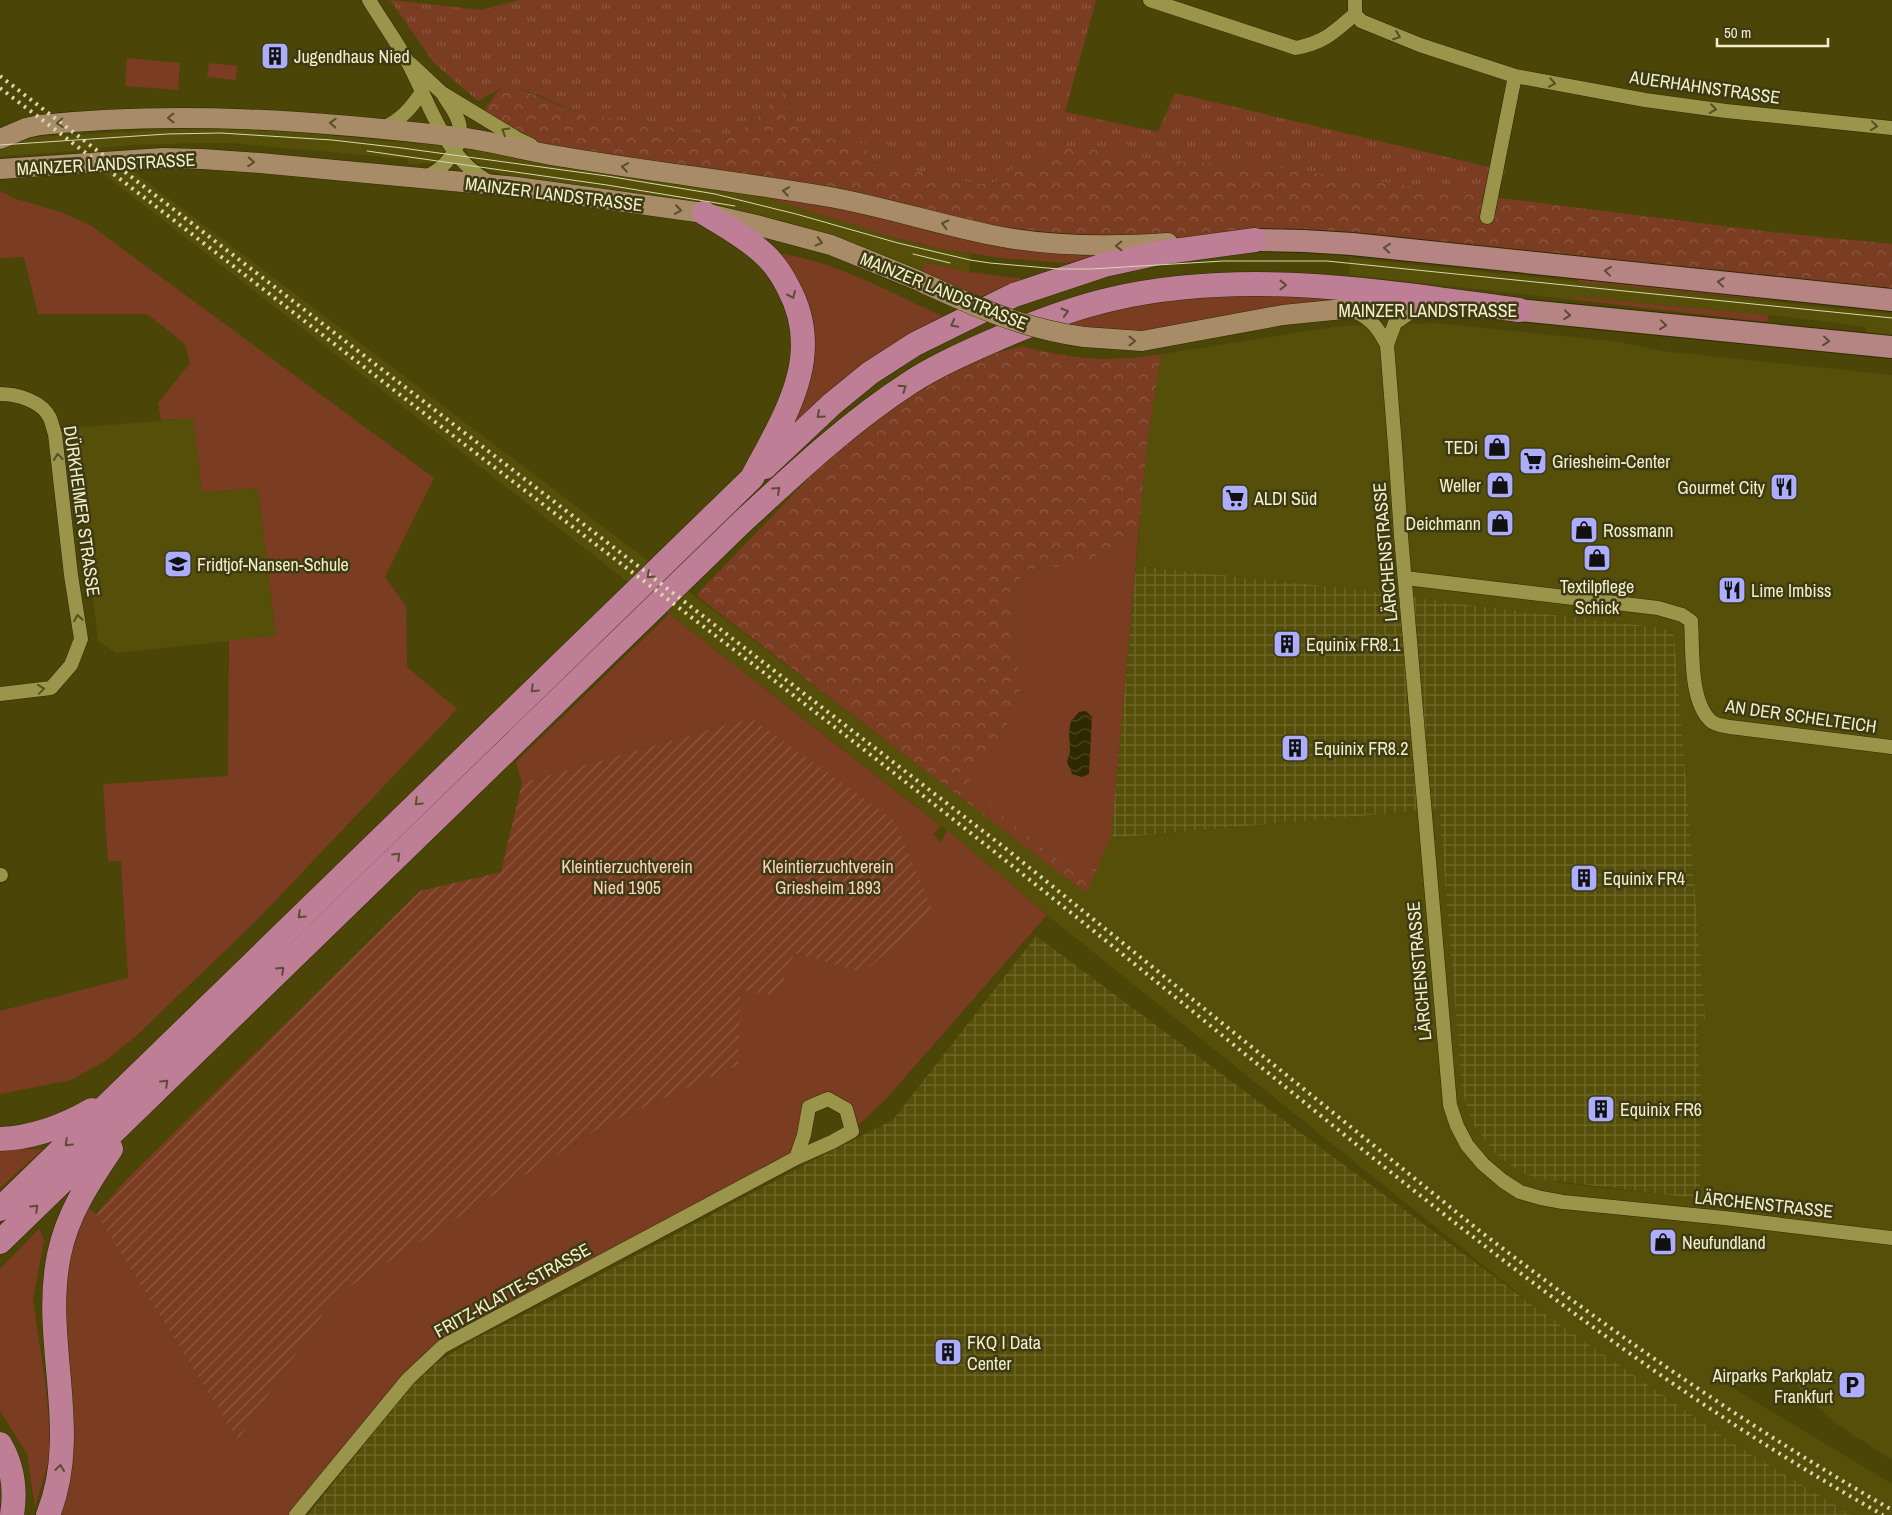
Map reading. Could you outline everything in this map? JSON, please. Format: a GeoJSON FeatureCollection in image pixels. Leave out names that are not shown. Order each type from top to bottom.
{"type":"FeatureCollection","features":[{"type":"Feature","properties":{"kind":"highway"},"geometry":{"type":"LineString","coordinates":[[0,1209],[685,541],[752,478],[790,406],[799,378],[804,349],[802,325],[793,297],[782,275],[765,255],[743,236],[704,213]]}},
{"type":"Feature","properties":{"kind":"highway"},"geometry":{"type":"LineString","coordinates":[[685,541],[832,404],[870,374],[915,344],[1014,295],[1104,265],[1168,252],[1255,240]]}},
{"type":"Feature","properties":{"kind":"highway"},"geometry":{"type":"LineString","coordinates":[[0,1242],[741,523],[820,450],[912,381],[963,354],[1055,315],[1112,299],[1164,290],[1234,284],[1362,288],[1519,310]]}},
{"type":"Feature","properties":{"kind":"highway"},"geometry":{"type":"LineString","coordinates":[[3,1139],[32,1134],[73,1120],[115,1097]]}},
{"type":"Feature","properties":{"kind":"highway"},"geometry":{"type":"LineString","coordinates":[[48,1515],[58,1483],[62,1428],[55,1283],[62,1242],[79,1199],[136,1111]]}},
{"type":"Feature","properties":{"kind":"highway"},"geometry":{"type":"LineString","coordinates":[[0,1444],[7,1455],[12,1472],[14,1488],[12,1515]]}},
{"type":"Feature","properties":{"kind":"main road","name":"MAINZER LANDSTRASSE"},"geometry":{"type":"LineString","coordinates":[[0,140],[19,130],[40,125],[150,118],[256,119],[342,124],[832,198],[879,207],[992,235],[1034,242],[1082,246],[1123,246],[1197,241],[1304,241],[1371,246],[1892,300]]}},
{"type":"Feature","properties":{"kind":"main road","name":"MAINZER LANDSTRASSE"},"geometry":{"type":"LineString","coordinates":[[0,169],[128,160],[192,158],[494,185],[704,213],[831,245],[1000,317],[1053,333],[1084,338],[1142,341],[1163,339],[1283,315],[1346,308],[1442,306],[1519,310],[1892,347]]}},
{"type":"Feature","properties":{"kind":"street"},"geometry":{"type":"LineString","coordinates":[[369,0],[452,142],[471,170],[494,185]]}},
{"type":"Feature","properties":{"kind":"street","name":"AUERHAHNSTRASSE"},"geometry":{"type":"LineString","coordinates":[[1150,0],[1168,3],[1296,48],[1327,38],[1355,7],[1361,22],[1420,45],[1515,76],[1645,100],[1717,110],[1892,128]]}},
{"type":"Feature","properties":{"kind":"street"},"geometry":{"type":"LineString","coordinates":[[405,59],[442,93],[518,139],[562,157]]}},
{"type":"Feature","properties":{"kind":"street"},"geometry":{"type":"LineString","coordinates":[[1487,217],[1515,76]]}},
{"type":"Feature","properties":{"kind":"street"},"geometry":{"type":"LineString","coordinates":[[382,129],[396,122],[413,105],[422,92]]}},
{"type":"Feature","properties":{"kind":"street"},"geometry":{"type":"LineString","coordinates":[[420,179],[440,169],[459,121],[442,93]]}},
{"type":"Feature","properties":{"kind":"street","name":"LÄRCHENSTRASSE"},"geometry":{"type":"LineString","coordinates":[[1442,306],[1421,309],[1404,316],[1395,323],[1387,345],[1450,1105],[1457,1126],[1467,1145],[1483,1164],[1502,1181],[1520,1192],[1541,1198],[1892,1238]]}},
{"type":"Feature","properties":{"kind":"street","name":"LÄRCHENSTRASSE"},"geometry":{"type":"LineString","coordinates":[[1346,308],[1360,313],[1374,323],[1387,345]]}},
{"type":"Feature","properties":{"kind":"street","name":"DÜRKHEIMER STRASSE"},"geometry":{"type":"LineString","coordinates":[[0,394],[14,394],[33,401],[50,416],[55,434],[71,575],[81,639],[72,665],[51,688],[0,694]]}},
{"type":"Feature","properties":{"kind":"street","name":"AN DER SCHELTEICH"},"geometry":{"type":"LineString","coordinates":[[1405,578],[1658,608],[1673,612],[1690,621],[1696,694],[1705,714],[1712,723],[1730,727],[1892,747]]}},
{"type":"Feature","properties":{"kind":"street","name":"FRITZ-KLATTE-STRASSE"},"geometry":{"type":"LineString","coordinates":[[296,1515],[408,1378],[443,1346],[796,1158],[852,1131],[846,1108],[828,1099],[809,1108],[804,1135],[796,1158]]}},
{"type":"Feature","properties":{"kind":"shaded area"},"geometry":{"type":"Polygon","coordinates":[[[180,129],[293,132],[418,144],[418,138],[437,143],[445,151],[445,155],[435,163],[408,164],[407,159],[229,143],[199,143],[130,145],[0,156],[0,147],[15,138],[180,129]]]}},
{"type":"Feature","properties":{"kind":"shaded area"},"geometry":{"type":"Polygon","coordinates":[[[467,145],[748,190],[747,194],[764,197],[883,235],[971,254],[969,272],[926,263],[919,274],[844,241],[795,224],[751,213],[503,175],[489,170],[476,162],[467,153],[467,145]]]}},
{"type":"Feature","properties":{"kind":"shaded area"},"geometry":{"type":"Polygon","coordinates":[[[130,169],[1086,892],[1111,838],[1439,809],[1462,1088],[1474,1126],[1496,1154],[1525,1174],[1561,1183],[1685,1197],[1700,1194],[1701,1096],[1674,635],[1663,628],[1444,602],[1390,593],[1136,566],[1148,437],[1161,354],[1340,326],[1435,323],[1620,342],[1662,351],[1892,375],[1892,1460],[1835,1423],[1805,1395],[1783,1368],[1733,1388],[1892,1484],[1892,1515],[1852,1515],[1734,1444],[1539,1310],[1047,915],[947,830],[101,172],[130,169]]]}},
{"type":"Feature","properties":{"kind":"shaded area"},"geometry":{"type":"Polygon","coordinates":[[[1350,258],[1892,314],[1892,335],[1866,333],[1866,327],[1781,316],[1576,297],[1576,300],[1349,275],[1350,258]]]}},
{"type":"Feature","properties":{"kind":"shaded area","name":"Fridtjof-Nansen-Schule"},"geometry":{"type":"Polygon","coordinates":[[[193,418],[202,492],[258,488],[276,636],[116,653],[98,641],[73,428],[193,418]]]}},
{"type":"Feature","properties":{"kind":"shaded area"},"geometry":{"type":"Polygon","coordinates":[[[1136,566],[1390,593],[1444,602],[1663,628],[1674,635],[1705,1019],[1697,1025],[1701,1096],[1700,1195],[1685,1197],[1540,1179],[1525,1174],[1496,1154],[1474,1126],[1462,1088],[1439,809],[1111,838],[1136,566]]]}},
{"type":"Feature","properties":{"kind":"shaded area"},"geometry":{"type":"Polygon","coordinates":[[[1036,936],[1539,1310],[1734,1444],[1852,1515],[308,1515],[404,1394],[430,1367],[471,1341],[553,1300],[810,1162],[893,1120],[1036,936]]]}},
{"type":"Feature","properties":{"kind":"green space"},"geometry":{"type":"Polygon","coordinates":[[[390,0],[481,10],[519,0],[1096,0],[1065,112],[1158,132],[1175,93],[1506,171],[1492,197],[1289,169],[1152,159],[1056,144],[1048,163],[1020,167],[1011,170],[992,183],[980,184],[865,161],[868,144],[807,135],[793,114],[788,90],[732,138],[584,114],[514,87],[500,89],[478,101],[434,63],[390,0]]]}},
{"type":"Feature","properties":{"kind":"green space"},"geometry":{"type":"Polygon","coordinates":[[[127,58],[180,63],[178,90],[125,86],[127,58]]]}},
{"type":"Feature","properties":{"kind":"green space"},"geometry":{"type":"Polygon","coordinates":[[[209,63],[237,66],[236,80],[207,77],[209,63]]]}},
{"type":"Feature","properties":{"kind":"green space"},"geometry":{"type":"Polygon","coordinates":[[[506,87],[516,87],[570,110],[732,138],[788,90],[790,107],[807,135],[869,144],[865,161],[980,184],[992,182],[1011,170],[1020,167],[1048,163],[1065,112],[1152,159],[1289,169],[1492,197],[1781,233],[1892,244],[1892,300],[1436,252],[1082,246],[562,157],[480,116],[498,91],[506,87]]]}},
{"type":"Feature","properties":{"kind":"green space"},"geometry":{"type":"Polygon","coordinates":[[[748,190],[1100,255],[1065,263],[1002,258],[943,249],[883,235],[764,197],[747,194],[748,190]]]}},
{"type":"Feature","properties":{"kind":"green space"},"geometry":{"type":"Polygon","coordinates":[[[0,191],[13,198],[61,212],[90,225],[434,478],[385,577],[406,606],[407,667],[457,709],[257,920],[136,1036],[105,1061],[71,1080],[0,1094],[0,1011],[128,978],[121,861],[108,861],[103,784],[228,776],[229,640],[276,636],[258,488],[202,492],[193,418],[161,420],[158,403],[190,363],[185,344],[147,314],[38,314],[24,257],[0,258],[0,191]]]}},
{"type":"Feature","properties":{"kind":"green space"},"geometry":{"type":"Polygon","coordinates":[[[785,254],[847,272],[944,317],[857,368],[831,389],[789,429],[808,378],[776,255],[785,254]]]}},
{"type":"Feature","properties":{"kind":"green space"},"geometry":{"type":"Polygon","coordinates":[[[926,263],[969,272],[1024,279],[979,297],[921,271],[926,263]]]}},
{"type":"Feature","properties":{"kind":"green space"},"geometry":{"type":"Polygon","coordinates":[[[1578,279],[1770,294],[1769,300],[1578,282],[1578,279]]]}},
{"type":"Feature","properties":{"kind":"green space"},"geometry":{"type":"Polygon","coordinates":[[[1253,294],[1349,300],[1140,331],[1115,331],[1055,323],[1168,300],[1253,294]]]}},
{"type":"Feature","properties":{"kind":"green space"},"geometry":{"type":"Polygon","coordinates":[[[1576,297],[1768,315],[1767,322],[1576,300],[1576,297]]]}},
{"type":"Feature","properties":{"kind":"green space"},"geometry":{"type":"Polygon","coordinates":[[[1022,346],[1074,357],[1108,359],[1161,354],[1148,437],[1139,528],[1083,565],[1022,570],[1011,617],[1022,702],[966,785],[1085,882],[1111,838],[1086,893],[698,597],[698,593],[828,458],[917,388],[968,361],[1022,346]]]}},
{"type":"Feature","properties":{"kind":"green space"},"geometry":{"type":"Polygon","coordinates":[[[1139,528],[1111,838],[1085,882],[965,785],[1022,702],[1011,617],[1022,570],[1083,565],[1139,528]]]}},
{"type":"Feature","properties":{"kind":"green space","name":"Kleintierzuchtverein Griesheim 1893"},"geometry":{"type":"Polygon","coordinates":[[[669,614],[941,826],[933,834],[941,842],[947,830],[1047,915],[885,1100],[852,1131],[846,1108],[828,1099],[809,1107],[796,1158],[443,1346],[296,1515],[63,1515],[58,1483],[55,1308],[79,1199],[96,1214],[238,1440],[335,1296],[602,1126],[737,1065],[741,989],[794,953],[863,973],[751,718],[522,783],[516,762],[669,614]]]}},
{"type":"Feature","properties":{"kind":"green space"},"geometry":{"type":"Polygon","coordinates":[[[751,718],[894,820],[933,911],[863,973],[794,953],[777,996],[741,990],[738,1065],[602,1126],[335,1296],[238,1440],[96,1214],[129,1177],[420,891],[501,872],[522,783],[751,718]]]}},
{"type":"Feature","properties":{"kind":"green space"},"geometry":{"type":"Polygon","coordinates":[[[43,1149],[0,1188],[0,1150],[43,1149]]]}},
{"type":"Feature","properties":{"kind":"green space"},"geometry":{"type":"Polygon","coordinates":[[[39,1229],[44,1240],[33,1299],[46,1388],[51,1454],[35,1507],[27,1454],[0,1411],[0,1269],[39,1229]]]}},
{"type":"Feature","properties":{"kind":"water"},"geometry":{"type":"Polygon","coordinates":[[[1086,711],[1092,717],[1089,774],[1082,777],[1072,774],[1067,762],[1070,751],[1069,731],[1071,721],[1079,712],[1086,711]]]}},
{"type":"Feature","properties":{"kind":"tram line"},"geometry":{"type":"LineString","coordinates":[[0,145],[167,134],[221,133],[332,140],[607,176],[715,194],[796,214],[898,243],[990,263],[1059,269],[1091,269],[1223,261],[1327,261],[1892,318]]}},
{"type":"Feature","properties":{"kind":"tram line"},"geometry":{"type":"LineString","coordinates":[[367,151],[607,185],[735,206]]}},
{"type":"Feature","properties":{"kind":"tram line"},"geometry":{"type":"LineString","coordinates":[[913,254],[950,263]]}},
{"type":"Feature","properties":{"kind":"railway"},"geometry":{"type":"LineString","coordinates":[[0,76],[1005,848],[1481,1232],[1531,1270],[1682,1378],[1733,1412],[1892,1510]]}},
{"type":"Feature","properties":{"kind":"railway"},"geometry":{"type":"LineString","coordinates":[[0,88],[915,789],[1356,1144],[1560,1303],[1664,1378],[1772,1449],[1883,1515]]}},
{"type":"Feature","properties":{"kind":"place","name":"Jugendhaus Nied"},"geometry":{"type":"Point","coordinates":[275,56]}},
{"type":"Feature","properties":{"kind":"place","name":"TEDi"},"geometry":{"type":"Point","coordinates":[1497,447]}},
{"type":"Feature","properties":{"kind":"place","name":"Griesheim-Center"},"geometry":{"type":"Point","coordinates":[1533,461]}},
{"type":"Feature","properties":{"kind":"place","name":"Weller"},"geometry":{"type":"Point","coordinates":[1500,485]}},
{"type":"Feature","properties":{"kind":"place","name":"Gourmet City"},"geometry":{"type":"Point","coordinates":[1784,487]}},
{"type":"Feature","properties":{"kind":"place","name":"ALDI Süd"},"geometry":{"type":"Point","coordinates":[1235,498]}},
{"type":"Feature","properties":{"kind":"place","name":"Deichmann"},"geometry":{"type":"Point","coordinates":[1500,523]}},
{"type":"Feature","properties":{"kind":"place","name":"Rossmann"},"geometry":{"type":"Point","coordinates":[1584,530]}},
{"type":"Feature","properties":{"kind":"place","name":"Textilpflege Schick"},"geometry":{"type":"Point","coordinates":[1597,558]}},
{"type":"Feature","properties":{"kind":"place","name":"Fridtjof-Nansen-Schule"},"geometry":{"type":"Point","coordinates":[178,564]}},
{"type":"Feature","properties":{"kind":"place","name":"Lime Imbiss"},"geometry":{"type":"Point","coordinates":[1732,590]}},
{"type":"Feature","properties":{"kind":"place","name":"Equinix FR8.1"},"geometry":{"type":"Point","coordinates":[1287,644]}},
{"type":"Feature","properties":{"kind":"place","name":"Equinix FR8.2"},"geometry":{"type":"Point","coordinates":[1295,748]}},
{"type":"Feature","properties":{"kind":"place","name":"Equinix FR4"},"geometry":{"type":"Point","coordinates":[1584,878]}},
{"type":"Feature","properties":{"kind":"place","name":"Equinix FR6"},"geometry":{"type":"Point","coordinates":[1601,1109]}},
{"type":"Feature","properties":{"kind":"place","name":"Neufundland"},"geometry":{"type":"Point","coordinates":[1663,1242]}},
{"type":"Feature","properties":{"kind":"place","name":"FKQ I Data Center"},"geometry":{"type":"Point","coordinates":[948,1352]}},
{"type":"Feature","properties":{"kind":"place","name":"Airparks Parkplatz Frankfurt"},"geometry":{"type":"Point","coordinates":[1852,1385]}},
{"type":"Feature","properties":{"kind":"park label","name":"Kleintierzuchtverein Nied 1905"},"geometry":{"type":"Point","coordinates":[627,876]}}]}
